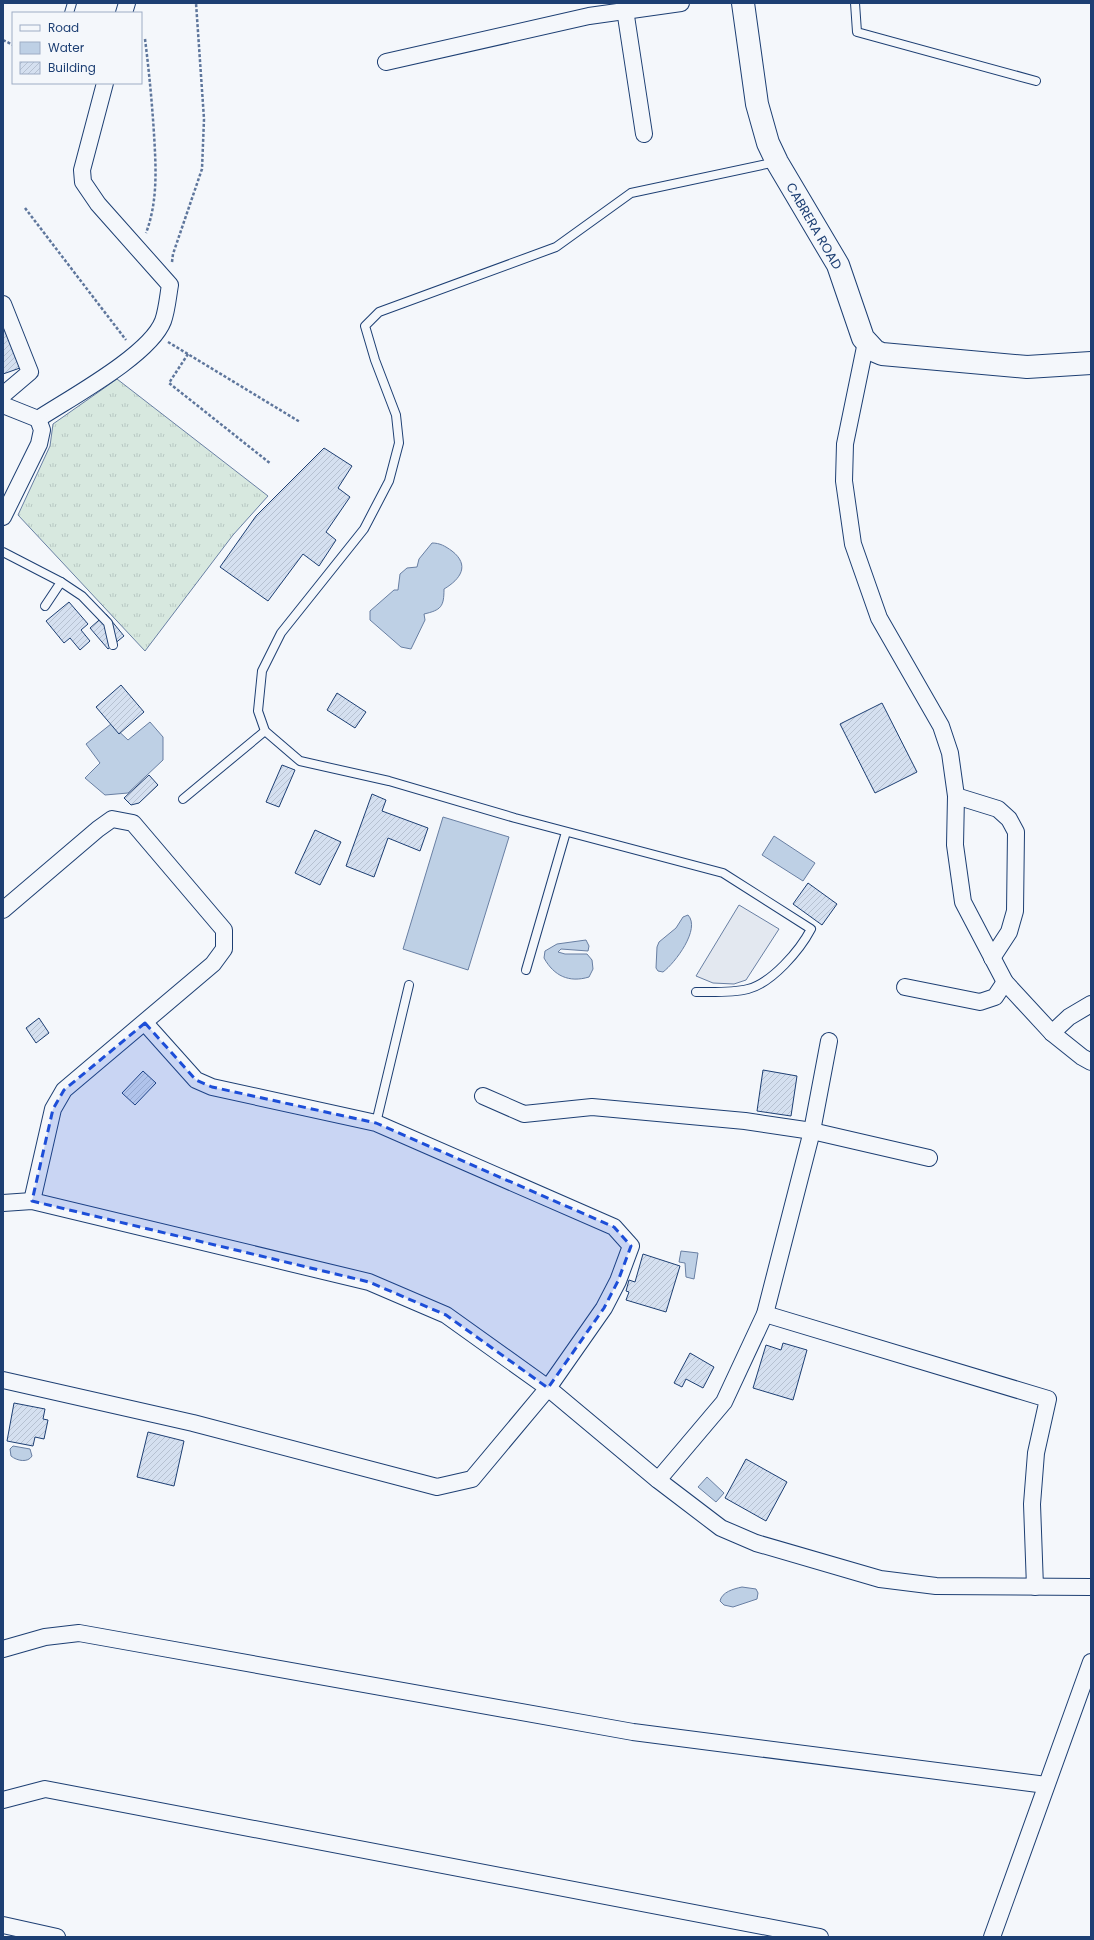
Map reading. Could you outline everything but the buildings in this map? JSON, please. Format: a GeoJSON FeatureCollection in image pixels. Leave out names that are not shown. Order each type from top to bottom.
{"type":"FeatureCollection","features":[{"type":"Feature","properties":{"kind":"main road","name":"CABRERA ROAD"},"geometry":{"type":"LineString","coordinates":[[743,3],[756,104],[763,130],[777,162],[835,259],[866,342]]}},
{"type":"Feature","properties":{"kind":"main road"},"geometry":{"type":"LineString","coordinates":[[866,342],[874,351],[882,354],[953,361],[1027,367],[1091,363]]}},
{"type":"Feature","properties":{"kind":"street"},"geometry":{"type":"LineString","coordinates":[[386,62],[625,7],[681,3]]}},
{"type":"Feature","properties":{"kind":"street"},"geometry":{"type":"LineString","coordinates":[[625,7],[644,134]]}},
{"type":"Feature","properties":{"kind":"street"},"geometry":{"type":"LineString","coordinates":[[38,419],[126,363],[156,335],[164,320],[170,285],[98,204],[83,182],[82,170],[105,84]]}},
{"type":"Feature","properties":{"kind":"street"},"geometry":{"type":"LineString","coordinates":[[3,304],[30,372],[3,395]]}},
{"type":"Feature","properties":{"kind":"street"},"geometry":{"type":"LineString","coordinates":[[866,342],[845,444],[844,481],[853,544],[879,618],[941,726],[950,753],[956,796],[955,845],[963,902],[1005,982],[1052,1033],[1082,1057],[1091,1062]]}},
{"type":"Feature","properties":{"kind":"street"},"geometry":{"type":"LineString","coordinates":[[3,405],[38,419],[42,430],[39,444],[3,517]]}},
{"type":"Feature","properties":{"kind":"street"},"geometry":{"type":"LineString","coordinates":[[956,796],[998,808],[1009,819],[1016,832],[1015,911],[1009,932],[992,958]]}},
{"type":"Feature","properties":{"kind":"street"},"geometry":{"type":"LineString","coordinates":[[3,910],[98,829],[112,819],[133,823],[224,930],[224,949],[213,964],[64,1090],[53,1109],[32,1201]]}},
{"type":"Feature","properties":{"kind":"street"},"geometry":{"type":"LineString","coordinates":[[904,987],[980,1002],[995,997],[1005,982]]}},
{"type":"Feature","properties":{"kind":"street"},"geometry":{"type":"LineString","coordinates":[[1052,1033],[1068,1018],[1091,1004]]}},
{"type":"Feature","properties":{"kind":"street"},"geometry":{"type":"LineString","coordinates":[[3,1380],[193,1423],[437,1487],[472,1479],[548,1388],[604,1308],[618,1282],[631,1246],[614,1226],[376,1123],[206,1085],[196,1080],[145,1023]]}},
{"type":"Feature","properties":{"kind":"street"},"geometry":{"type":"LineString","coordinates":[[658,1480],[724,1402],[765,1314],[812,1131],[829,1041]]}},
{"type":"Feature","properties":{"kind":"street"},"geometry":{"type":"LineString","coordinates":[[483,1096],[524,1114],[592,1108],[744,1121],[812,1131],[929,1158]]}},
{"type":"Feature","properties":{"kind":"street"},"geometry":{"type":"LineString","coordinates":[[3,1203],[32,1201],[369,1282],[446,1315],[548,1388],[658,1480],[721,1528],[756,1543],[880,1579],[936,1586],[1091,1587]]}},
{"type":"Feature","properties":{"kind":"street"},"geometry":{"type":"LineString","coordinates":[[765,1314],[1048,1399],[1036,1452],[1032,1504],[1035,1587]]}},
{"type":"Feature","properties":{"kind":"street"},"geometry":{"type":"LineString","coordinates":[[3,1648],[44,1637],[79,1633],[633,1732],[1046,1785]]}},
{"type":"Feature","properties":{"kind":"street"},"geometry":{"type":"LineString","coordinates":[[992,1937],[1091,1662]]}},
{"type":"Feature","properties":{"kind":"street"},"geometry":{"type":"LineString","coordinates":[[3,1800],[45,1789],[820,1937]]}},
{"type":"Feature","properties":{"kind":"street"},"geometry":{"type":"LineString","coordinates":[[3,1925],[57,1937]]}},
{"type":"Feature","properties":{"kind":"lane"},"geometry":{"type":"LineString","coordinates":[[855,3],[857,32],[1036,81]]}},
{"type":"Feature","properties":{"kind":"lane"},"geometry":{"type":"LineString","coordinates":[[696,992],[748,989],[758,985],[778,972],[804,942],[811,929],[723,873],[566,832],[389,781],[300,761],[265,731],[258,711],[262,671],[280,633],[364,528],[389,481],[399,443],[396,415],[375,360],[365,326],[379,312],[556,247],[631,193],[777,162]]}},
{"type":"Feature","properties":{"kind":"lane"},"geometry":{"type":"LineString","coordinates":[[3,552],[61,582],[82,596],[108,623],[113,645]]}},
{"type":"Feature","properties":{"kind":"lane"},"geometry":{"type":"LineString","coordinates":[[45,606],[61,582]]}},
{"type":"Feature","properties":{"kind":"lane"},"geometry":{"type":"LineString","coordinates":[[182,799],[265,731]]}},
{"type":"Feature","properties":{"kind":"lane"},"geometry":{"type":"LineString","coordinates":[[526,970],[566,832]]}},
{"type":"Feature","properties":{"kind":"lane"},"geometry":{"type":"LineString","coordinates":[[376,1123],[409,985]]}},
{"type":"Feature","properties":{"kind":"path"},"geometry":{"type":"LineString","coordinates":[[170,285],[173,254],[202,169],[204,119],[196,3]]}},
{"type":"Feature","properties":{"kind":"path"},"geometry":{"type":"LineString","coordinates":[[140,251],[153,215],[156,174],[151,85],[145,39]]}},
{"type":"Feature","properties":{"kind":"path"},"geometry":{"type":"LineString","coordinates":[[3,40],[12,44]]}},
{"type":"Feature","properties":{"kind":"path"},"geometry":{"type":"LineString","coordinates":[[25,208],[136,353]]}},
{"type":"Feature","properties":{"kind":"path"},"geometry":{"type":"LineString","coordinates":[[156,335],[300,422]]}},
{"type":"Feature","properties":{"kind":"path"},"geometry":{"type":"LineString","coordinates":[[188,354],[169,384],[271,464]]}},
{"type":"Feature","properties":{"kind":"highlighted area"},"geometry":{"type":"Polygon","coordinates":[[[145,1023],[196,1080],[212,1087],[376,1123],[614,1227],[631,1246],[618,1281],[604,1308],[548,1388],[446,1315],[369,1282],[32,1201],[53,1109],[64,1090],[145,1023]]]}},
{"type":"Feature","properties":{"kind":"green space"},"geometry":{"type":"Polygon","coordinates":[[[117,379],[268,496],[233,535],[145,651],[18,515],[50,446],[53,424],[117,379]]]}},
{"type":"Feature","properties":{"kind":"shaded area"},"geometry":{"type":"Polygon","coordinates":[[[739,905],[779,929],[746,980],[734,984],[713,983],[696,976],[739,905]]]}},
{"type":"Feature","properties":{"kind":"water"},"geometry":{"type":"Polygon","coordinates":[[[432,543],[445,546],[458,556],[461,561],[461,572],[455,581],[444,589],[443,600],[440,607],[434,611],[424,614],[425,620],[411,649],[401,647],[370,620],[370,611],[394,590],[398,590],[400,574],[407,568],[417,567],[419,559],[432,543]]]}},
{"type":"Feature","properties":{"kind":"water"},"geometry":{"type":"Polygon","coordinates":[[[150,722],[163,737],[163,760],[128,793],[105,795],[85,778],[100,763],[86,744],[111,724],[128,740],[150,722]]]}},
{"type":"Feature","properties":{"kind":"water"},"geometry":{"type":"Polygon","coordinates":[[[443,817],[509,837],[468,970],[403,949],[443,817]]]}},
{"type":"Feature","properties":{"kind":"water"},"geometry":{"type":"Polygon","coordinates":[[[774,836],[815,863],[803,881],[762,855],[774,836]]]}},
{"type":"Feature","properties":{"kind":"water"},"geometry":{"type":"Polygon","coordinates":[[[688,915],[691,921],[691,929],[685,945],[680,954],[668,968],[663,972],[658,971],[656,968],[657,947],[659,942],[676,928],[683,917],[688,915]]]}},
{"type":"Feature","properties":{"kind":"water"},"geometry":{"type":"Polygon","coordinates":[[[586,940],[589,946],[588,951],[561,949],[558,952],[565,954],[587,954],[592,960],[593,969],[589,977],[575,979],[557,974],[544,958],[545,951],[557,944],[586,940]]]}},
{"type":"Feature","properties":{"kind":"water"},"geometry":{"type":"Polygon","coordinates":[[[681,1251],[698,1253],[694,1279],[686,1277],[685,1263],[679,1262],[681,1251]]]}},
{"type":"Feature","properties":{"kind":"water"},"geometry":{"type":"Polygon","coordinates":[[[13,1446],[30,1449],[32,1456],[28,1460],[13,1458],[11,1456],[10,1449],[13,1446]]]}},
{"type":"Feature","properties":{"kind":"water"},"geometry":{"type":"Polygon","coordinates":[[[707,1477],[724,1493],[716,1502],[698,1487],[707,1477]]]}},
{"type":"Feature","properties":{"kind":"water"},"geometry":{"type":"Polygon","coordinates":[[[742,1587],[756,1589],[758,1593],[757,1599],[733,1607],[724,1605],[720,1601],[725,1593],[742,1587]]]}}]}
